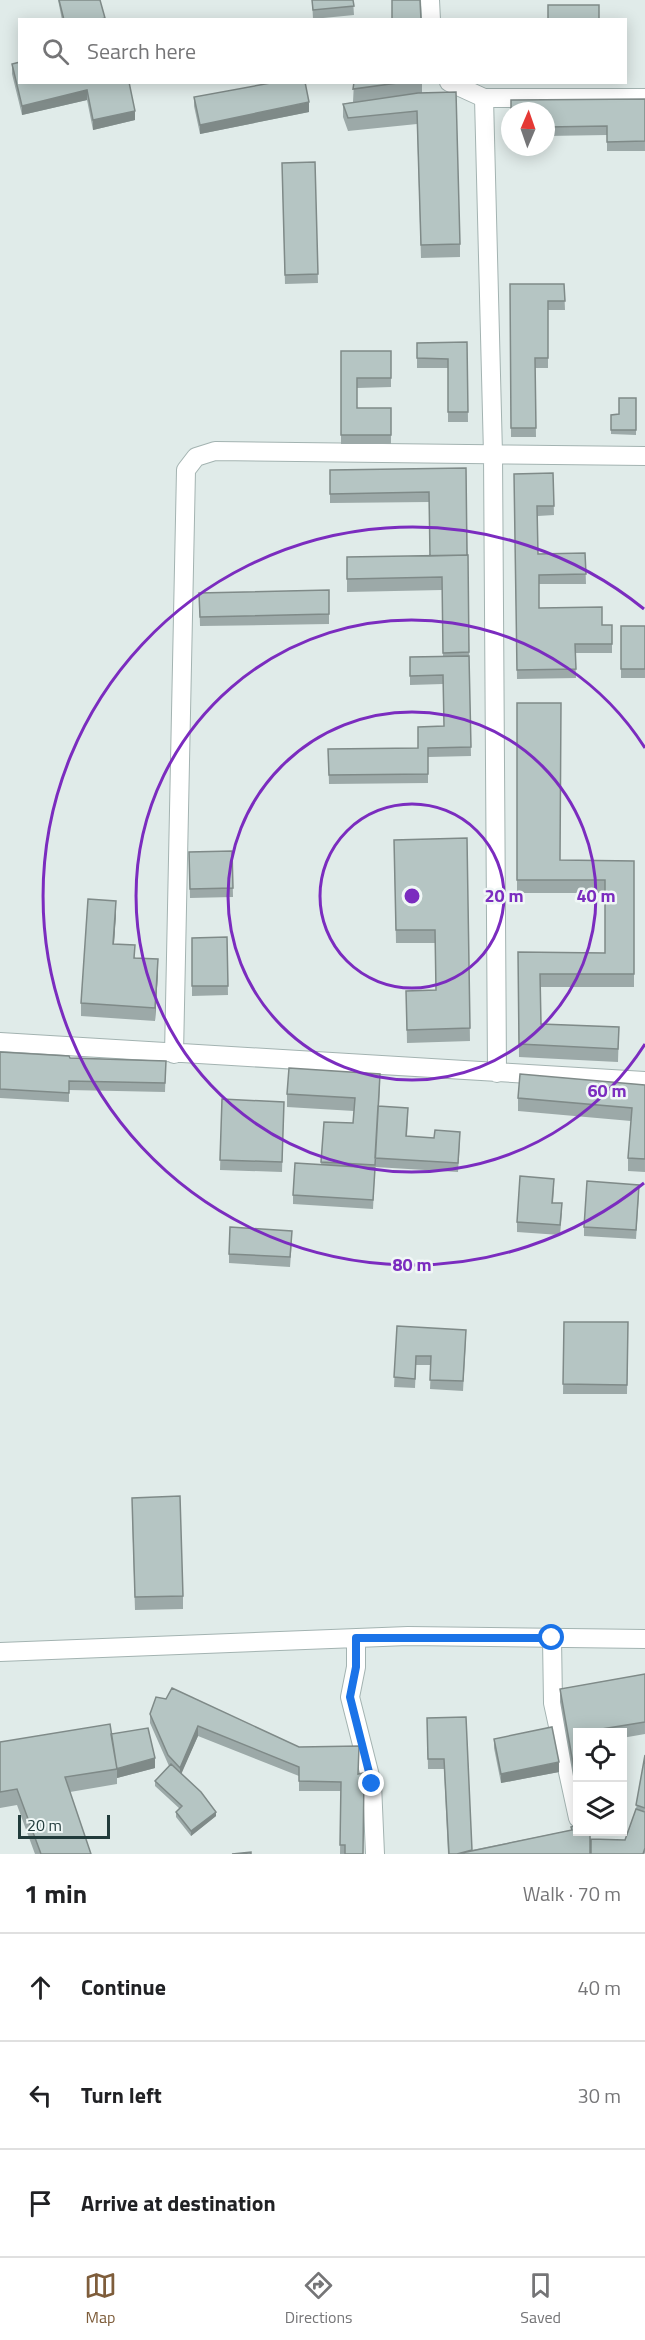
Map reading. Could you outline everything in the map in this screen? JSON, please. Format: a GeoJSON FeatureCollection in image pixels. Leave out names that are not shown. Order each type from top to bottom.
{"type":"FeatureCollection","features":[{"type":"Feature","properties":{"kind":"street"},"geometry":{"type":"LineString","coordinates":[[430,0],[431,18]]}},
{"type":"Feature","properties":{"kind":"street"},"geometry":{"type":"LineString","coordinates":[[453,84],[484,98],[645,98]]}},
{"type":"Feature","properties":{"kind":"street"},"geometry":{"type":"LineString","coordinates":[[484,98],[493,454],[497,1073]]}},
{"type":"Feature","properties":{"kind":"street"},"geometry":{"type":"LineString","coordinates":[[174,1054],[186,470],[196,457],[215,451],[645,456]]}},
{"type":"Feature","properties":{"kind":"street"},"geometry":{"type":"LineString","coordinates":[[0,1042],[645,1081]]}},
{"type":"Feature","properties":{"kind":"street"},"geometry":{"type":"LineString","coordinates":[[356,1638],[356,1667],[350,1697],[372,1784],[375,1854]]}},
{"type":"Feature","properties":{"kind":"street"},"geometry":{"type":"LineString","coordinates":[[0,1652],[356,1638],[645,1639]]}},
{"type":"Feature","properties":{"kind":"street"},"geometry":{"type":"LineString","coordinates":[[552,1638],[553,1703],[573,1795]]}},
{"type":"Feature","properties":{"kind":"building"},"geometry":{"type":"Polygon","coordinates":[[[59,0],[100,0],[105,18],[64,18],[59,0]]]}},
{"type":"Feature","properties":{"kind":"building"},"geometry":{"type":"Polygon","coordinates":[[[312,0],[353,0],[354,6],[313,10],[312,0]]]}},
{"type":"Feature","properties":{"kind":"building"},"geometry":{"type":"Polygon","coordinates":[[[392,0],[420,0],[421,18],[392,18],[392,0]]]}},
{"type":"Feature","properties":{"kind":"building"},"geometry":{"type":"Polygon","coordinates":[[[548,5],[599,5],[599,18],[548,18],[548,5]]]}},
{"type":"Feature","properties":{"kind":"building"},"geometry":{"type":"Polygon","coordinates":[[[18,62],[18,84],[129,84],[135,111],[93,120],[87,90],[22,106],[12,64],[18,62]]]}},
{"type":"Feature","properties":{"kind":"building"},"geometry":{"type":"Polygon","coordinates":[[[265,84],[305,84],[309,102],[200,125],[194,97],[265,84]]]}},
{"type":"Feature","properties":{"kind":"building"},"geometry":{"type":"Polygon","coordinates":[[[354,84],[390,84],[353,89],[354,84]]]}},
{"type":"Feature","properties":{"kind":"building"},"geometry":{"type":"Polygon","coordinates":[[[456,92],[460,244],[421,245],[417,111],[348,118],[343,104],[418,93],[456,92]]]}},
{"type":"Feature","properties":{"kind":"building"},"geometry":{"type":"Polygon","coordinates":[[[645,99],[645,141],[607,142],[607,126],[555,127],[555,102],[511,102],[511,100],[645,99]]]}},
{"type":"Feature","properties":{"kind":"building"},"geometry":{"type":"Polygon","coordinates":[[[315,162],[318,274],[285,275],[282,163],[315,162]]]}},
{"type":"Feature","properties":{"kind":"building"},"geometry":{"type":"Polygon","coordinates":[[[510,284],[564,284],[565,301],[548,301],[548,358],[535,358],[536,428],[511,428],[510,284]]]}},
{"type":"Feature","properties":{"kind":"building"},"geometry":{"type":"Polygon","coordinates":[[[467,342],[468,412],[448,412],[448,359],[417,358],[417,343],[467,342]]]}},
{"type":"Feature","properties":{"kind":"building"},"geometry":{"type":"Polygon","coordinates":[[[341,351],[391,351],[391,378],[357,378],[357,408],[391,408],[391,435],[341,435],[341,351]]]}},
{"type":"Feature","properties":{"kind":"building"},"geometry":{"type":"Polygon","coordinates":[[[619,398],[636,398],[636,430],[611,430],[611,415],[619,414],[619,398]]]}},
{"type":"Feature","properties":{"kind":"building"},"geometry":{"type":"Polygon","coordinates":[[[466,468],[467,555],[430,556],[429,492],[330,494],[330,470],[466,468]]]}},
{"type":"Feature","properties":{"kind":"building"},"geometry":{"type":"Polygon","coordinates":[[[553,473],[554,506],[537,506],[538,554],[585,553],[586,574],[539,575],[539,608],[602,607],[602,625],[612,625],[612,644],[575,644],[576,669],[517,670],[514,474],[553,473]]]}},
{"type":"Feature","properties":{"kind":"building"},"geometry":{"type":"Polygon","coordinates":[[[468,555],[469,652],[443,653],[442,577],[347,579],[347,557],[468,555]]]}},
{"type":"Feature","properties":{"kind":"building"},"geometry":{"type":"Polygon","coordinates":[[[329,590],[329,614],[200,617],[199,593],[329,590]]]}},
{"type":"Feature","properties":{"kind":"building"},"geometry":{"type":"Polygon","coordinates":[[[621,626],[645,626],[645,669],[621,669],[621,626]]]}},
{"type":"Feature","properties":{"kind":"building"},"geometry":{"type":"Polygon","coordinates":[[[469,656],[471,747],[428,748],[428,774],[329,775],[328,749],[418,748],[418,727],[444,726],[443,675],[410,676],[410,657],[469,656]]]}},
{"type":"Feature","properties":{"kind":"building"},"geometry":{"type":"Polygon","coordinates":[[[517,703],[561,703],[560,860],[634,861],[634,974],[540,974],[541,1024],[619,1027],[618,1049],[519,1044],[518,952],[605,953],[605,880],[517,880],[517,703]]]}},
{"type":"Feature","properties":{"kind":"building"},"geometry":{"type":"Polygon","coordinates":[[[467,838],[470,1028],[407,1030],[406,991],[436,990],[435,930],[396,930],[394,840],[467,838]]]}},
{"type":"Feature","properties":{"kind":"building"},"geometry":{"type":"Polygon","coordinates":[[[232,851],[233,888],[190,889],[189,852],[232,851]]]}},
{"type":"Feature","properties":{"kind":"building"},"geometry":{"type":"Polygon","coordinates":[[[88,899],[116,901],[113,944],[135,945],[134,958],[158,959],[155,1008],[81,1003],[88,899]]]}},
{"type":"Feature","properties":{"kind":"building"},"geometry":{"type":"Polygon","coordinates":[[[227,937],[228,986],[192,986],[192,938],[227,937]]]}},
{"type":"Feature","properties":{"kind":"building"},"geometry":{"type":"Polygon","coordinates":[[[0,1052],[69,1056],[70,1058],[166,1061],[165,1083],[69,1081],[69,1093],[0,1089],[0,1052]]]}},
{"type":"Feature","properties":{"kind":"building"},"geometry":{"type":"Polygon","coordinates":[[[289,1068],[380,1074],[375,1165],[321,1162],[324,1122],[353,1123],[355,1098],[287,1094],[289,1068]]]}},
{"type":"Feature","properties":{"kind":"building"},"geometry":{"type":"Polygon","coordinates":[[[520,1074],[645,1085],[645,1159],[628,1158],[632,1108],[518,1098],[520,1074]]]}},
{"type":"Feature","properties":{"kind":"building"},"geometry":{"type":"Polygon","coordinates":[[[222,1099],[284,1102],[282,1162],[220,1160],[222,1099]]]}},
{"type":"Feature","properties":{"kind":"building"},"geometry":{"type":"Polygon","coordinates":[[[378,1106],[408,1108],[406,1136],[434,1138],[435,1130],[460,1132],[458,1163],[375,1158],[378,1106]]]}},
{"type":"Feature","properties":{"kind":"building"},"geometry":{"type":"Polygon","coordinates":[[[295,1163],[375,1168],[373,1200],[293,1195],[295,1163]]]}},
{"type":"Feature","properties":{"kind":"building"},"geometry":{"type":"Polygon","coordinates":[[[520,1176],[554,1179],[552,1203],[562,1203],[560,1225],[517,1222],[520,1176]]]}},
{"type":"Feature","properties":{"kind":"building"},"geometry":{"type":"Polygon","coordinates":[[[587,1181],[639,1185],[636,1230],[584,1227],[587,1181]]]}},
{"type":"Feature","properties":{"kind":"building"},"geometry":{"type":"Polygon","coordinates":[[[230,1227],[292,1231],[290,1257],[229,1254],[230,1227]]]}},
{"type":"Feature","properties":{"kind":"building"},"geometry":{"type":"Polygon","coordinates":[[[564,1322],[628,1322],[627,1385],[563,1384],[564,1322]]]}},
{"type":"Feature","properties":{"kind":"building"},"geometry":{"type":"Polygon","coordinates":[[[397,1326],[466,1330],[463,1381],[430,1380],[431,1356],[416,1356],[415,1379],[394,1377],[397,1326]]]}},
{"type":"Feature","properties":{"kind":"building"},"geometry":{"type":"Polygon","coordinates":[[[180,1496],[183,1596],[135,1597],[132,1498],[180,1496]]]}},
{"type":"Feature","properties":{"kind":"building"},"geometry":{"type":"Polygon","coordinates":[[[645,1674],[645,1722],[608,1728],[573,1728],[573,1763],[560,1689],[645,1674]]]}},
{"type":"Feature","properties":{"kind":"building"},"geometry":{"type":"Polygon","coordinates":[[[172,1688],[299,1747],[359,1746],[358,1774],[364,1773],[363,1854],[345,1854],[345,1845],[340,1845],[341,1782],[299,1781],[299,1767],[198,1726],[180,1768],[168,1755],[150,1714],[156,1697],[166,1699],[172,1688]]]}},
{"type":"Feature","properties":{"kind":"building"},"geometry":{"type":"Polygon","coordinates":[[[466,1717],[472,1850],[449,1854],[444,1759],[428,1759],[427,1718],[466,1717]]]}},
{"type":"Feature","properties":{"kind":"building"},"geometry":{"type":"Polygon","coordinates":[[[110,1724],[117,1769],[65,1777],[91,1854],[41,1854],[17,1789],[0,1792],[0,1742],[110,1724]]]}},
{"type":"Feature","properties":{"kind":"building"},"geometry":{"type":"Polygon","coordinates":[[[552,1727],[559,1762],[501,1774],[494,1739],[552,1727]]]}},
{"type":"Feature","properties":{"kind":"building"},"geometry":{"type":"Polygon","coordinates":[[[148,1728],[155,1758],[117,1769],[111,1734],[148,1728]]]}},
{"type":"Feature","properties":{"kind":"building"},"geometry":{"type":"Polygon","coordinates":[[[645,1755],[645,1808],[636,1805],[645,1755]]]}},
{"type":"Feature","properties":{"kind":"building"},"geometry":{"type":"Polygon","coordinates":[[[171,1764],[201,1792],[216,1812],[191,1831],[176,1812],[182,1806],[155,1781],[171,1764]]]}},
{"type":"Feature","properties":{"kind":"building"},"geometry":{"type":"Polygon","coordinates":[[[636,1809],[645,1812],[643,1854],[591,1854],[591,1839],[625,1840],[636,1809]]]}},
{"type":"Feature","properties":{"kind":"building"},"geometry":{"type":"Polygon","coordinates":[[[573,1826],[573,1836],[590,1836],[590,1854],[457,1854],[572,1830],[573,1826]]]}},
{"type":"Feature","properties":{"kind":"route"},"geometry":{"type":"LineString","coordinates":[[372,1784],[350,1697],[356,1667],[356,1638],[408,1636],[552,1638]]}}]}
